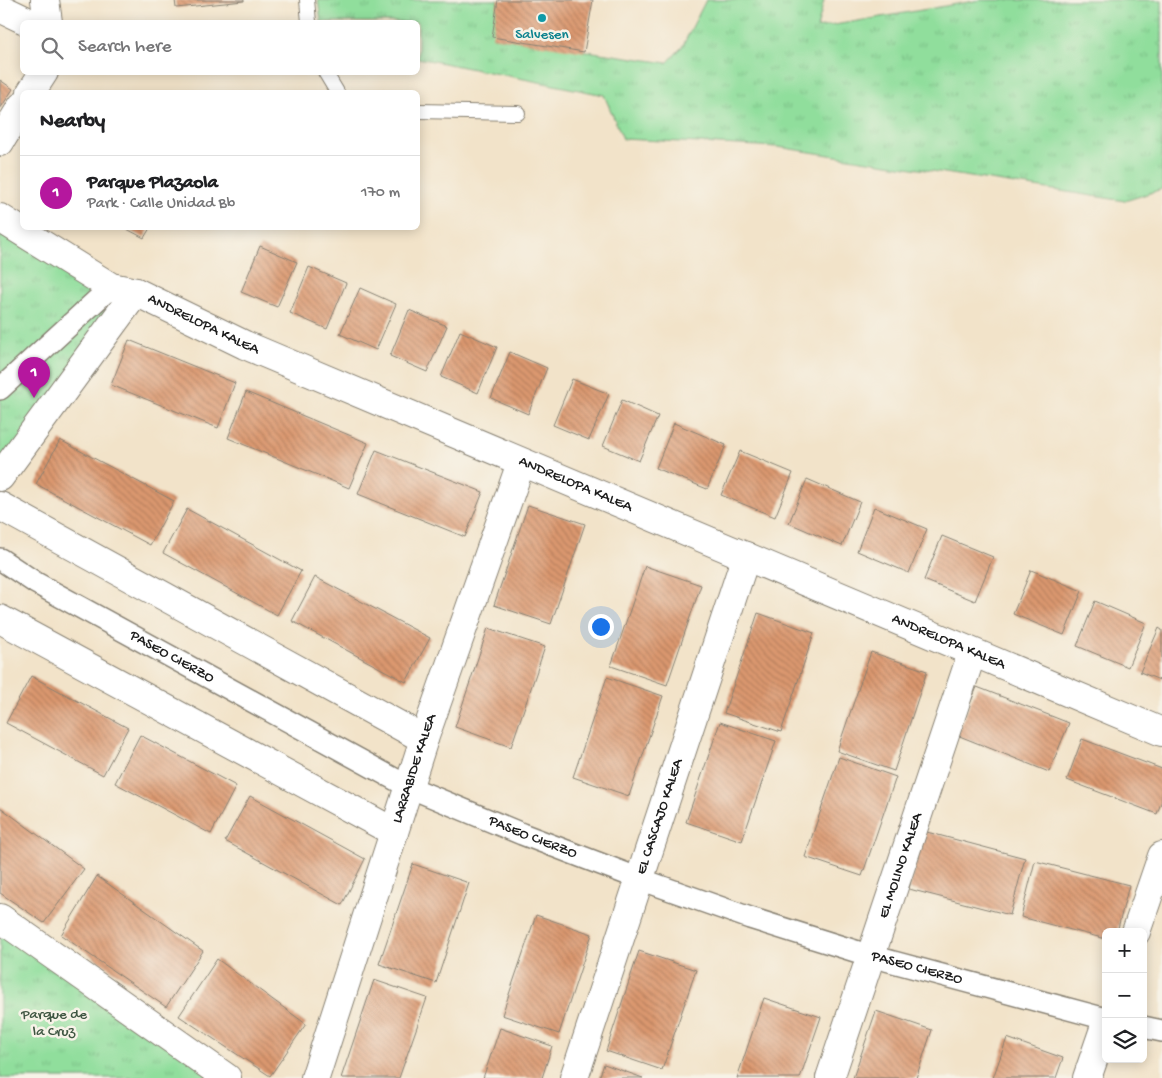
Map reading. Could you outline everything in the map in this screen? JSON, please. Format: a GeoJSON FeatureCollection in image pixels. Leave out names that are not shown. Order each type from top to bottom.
{"type":"FeatureCollection","features":[{"type":"Feature","properties":{"kind":"street"},"geometry":{"type":"LineString","coordinates":[[45,0],[48,20]]}},
{"type":"Feature","properties":{"kind":"street"},"geometry":{"type":"LineString","coordinates":[[0,8],[25,20]]}},
{"type":"Feature","properties":{"kind":"street"},"geometry":{"type":"LineString","coordinates":[[32,90],[42,75]]}},
{"type":"Feature","properties":{"kind":"street"},"geometry":{"type":"LineString","coordinates":[[0,142],[20,109]]}},
{"type":"Feature","properties":{"kind":"street","name":"ANDRELOPA KALEA"},"geometry":{"type":"LineString","coordinates":[[0,218],[20,229]]}},
{"type":"Feature","properties":{"kind":"street","name":"ANDRELOPA KALEA"},"geometry":{"type":"LineString","coordinates":[[21,230],[124,289],[245,345],[1162,732]]}},
{"type":"Feature","properties":{"kind":"street"},"geometry":{"type":"LineString","coordinates":[[0,389],[124,289]]}},
{"type":"Feature","properties":{"kind":"street"},"geometry":{"type":"LineString","coordinates":[[0,477],[124,289]]}},
{"type":"Feature","properties":{"kind":"street","name":"LARRABIDE KALEA"},"geometry":{"type":"LineString","coordinates":[[315,1078],[424,739],[522,463]]}},
{"type":"Feature","properties":{"kind":"street"},"geometry":{"type":"LineString","coordinates":[[0,506],[424,739]]}},
{"type":"Feature","properties":{"kind":"street","name":"EL CASCAJO KALEA"},"geometry":{"type":"LineString","coordinates":[[574,1078],[746,556]]}},
{"type":"Feature","properties":{"kind":"street","name":"PASEO CIERZO"},"geometry":{"type":"LineString","coordinates":[[0,559],[36,583],[409,787],[522,834],[750,918],[871,956],[1102,1020]]}},
{"type":"Feature","properties":{"kind":"street"},"geometry":{"type":"LineString","coordinates":[[0,618],[394,832]]}},
{"type":"Feature","properties":{"kind":"street","name":"EL MOLINO KALEA"},"geometry":{"type":"LineString","coordinates":[[830,1078],[972,652]]}},
{"type":"Feature","properties":{"kind":"street"},"geometry":{"type":"LineString","coordinates":[[1137,928],[1162,856]]}},
{"type":"Feature","properties":{"kind":"street"},"geometry":{"type":"LineString","coordinates":[[0,918],[227,1078]]}},
{"type":"Feature","properties":{"kind":"street"},"geometry":{"type":"LineString","coordinates":[[1147,1028],[1162,1031]]}},
{"type":"Feature","properties":{"kind":"street"},"geometry":{"type":"LineString","coordinates":[[1087,1078],[1102,1033]]}},
{"type":"Feature","properties":{"kind":"lane"},"geometry":{"type":"LineString","coordinates":[[307,0],[310,20]]}},
{"type":"Feature","properties":{"kind":"lane"},"geometry":{"type":"LineString","coordinates":[[326,75],[336,90]]}},
{"type":"Feature","properties":{"kind":"lane"},"geometry":{"type":"LineString","coordinates":[[420,111],[518,113]]}},
{"type":"Feature","properties":{"kind":"green space"},"geometry":{"type":"Polygon","coordinates":[[[318,0],[498,0],[493,37],[667,63],[682,47],[706,0],[824,0],[817,28],[980,0],[1162,0],[1162,189],[1125,201],[778,147],[623,139],[604,95],[420,58],[420,20],[321,20],[318,0]]]}},
{"type":"Feature","properties":{"kind":"green space"},"geometry":{"type":"Polygon","coordinates":[[[0,215],[20,226],[20,230],[26,230],[136,292],[0,503],[0,215]]]}},
{"type":"Feature","properties":{"kind":"green space","name":"Parque de la Cruz"},"geometry":{"type":"Polygon","coordinates":[[[0,921],[227,1078],[0,1078],[0,921]]]}},
{"type":"Feature","properties":{"kind":"building"},"geometry":{"type":"Polygon","coordinates":[[[175,0],[244,0],[244,1],[176,8],[175,0]]]}},
{"type":"Feature","properties":{"kind":"building","name":"Salvesen"},"geometry":{"type":"Polygon","coordinates":[[[498,0],[593,0],[584,52],[492,37],[498,0]]]}},
{"type":"Feature","properties":{"kind":"building"},"geometry":{"type":"Polygon","coordinates":[[[0,80],[13,89],[0,109],[0,80]]]}},
{"type":"Feature","properties":{"kind":"building"},"geometry":{"type":"Polygon","coordinates":[[[129,230],[149,230],[144,238],[129,230]]]}},
{"type":"Feature","properties":{"kind":"building"},"geometry":{"type":"Polygon","coordinates":[[[260,246],[297,262],[277,307],[241,292],[260,246]]]}},
{"type":"Feature","properties":{"kind":"building"},"geometry":{"type":"Polygon","coordinates":[[[309,267],[346,283],[327,329],[290,313],[309,267]]]}},
{"type":"Feature","properties":{"kind":"building"},"geometry":{"type":"Polygon","coordinates":[[[360,288],[396,304],[376,350],[340,334],[360,288]]]}},
{"type":"Feature","properties":{"kind":"building"},"geometry":{"type":"Polygon","coordinates":[[[409,310],[447,326],[427,372],[390,356],[409,310]]]}},
{"type":"Feature","properties":{"kind":"building"},"geometry":{"type":"Polygon","coordinates":[[[460,331],[497,347],[478,393],[441,377],[460,331]]]}},
{"type":"Feature","properties":{"kind":"building"},"geometry":{"type":"Polygon","coordinates":[[[129,340],[235,383],[218,428],[111,385],[129,340]]]}},
{"type":"Feature","properties":{"kind":"building"},"geometry":{"type":"Polygon","coordinates":[[[510,352],[547,368],[528,414],[491,398],[510,352]]]}},
{"type":"Feature","properties":{"kind":"building"},"geometry":{"type":"Polygon","coordinates":[[[572,379],[609,394],[589,440],[553,425],[572,379]]]}},
{"type":"Feature","properties":{"kind":"building"},"geometry":{"type":"Polygon","coordinates":[[[246,392],[368,443],[349,488],[228,438],[246,392]]]}},
{"type":"Feature","properties":{"kind":"building"},"geometry":{"type":"Polygon","coordinates":[[[622,400],[658,416],[639,461],[603,446],[622,400]]]}},
{"type":"Feature","properties":{"kind":"building"},"geometry":{"type":"Polygon","coordinates":[[[674,423],[726,445],[707,489],[656,468],[674,423]]]}},
{"type":"Feature","properties":{"kind":"building"},"geometry":{"type":"Polygon","coordinates":[[[60,440],[174,501],[150,545],[36,484],[60,440]]]}},
{"type":"Feature","properties":{"kind":"building"},"geometry":{"type":"Polygon","coordinates":[[[376,450],[483,492],[465,537],[358,494],[376,450]]]}},
{"type":"Feature","properties":{"kind":"building"},"geometry":{"type":"Polygon","coordinates":[[[740,451],[793,473],[775,517],[721,495],[740,451]]]}},
{"type":"Feature","properties":{"kind":"building"},"geometry":{"type":"Polygon","coordinates":[[[807,479],[860,502],[842,546],[789,523],[807,479]]]}},
{"type":"Feature","properties":{"kind":"building"},"geometry":{"type":"Polygon","coordinates":[[[528,505],[585,524],[551,624],[494,605],[528,505]]]}},
{"type":"Feature","properties":{"kind":"building"},"geometry":{"type":"Polygon","coordinates":[[[874,507],[927,529],[909,573],[857,551],[874,507]]]}},
{"type":"Feature","properties":{"kind":"building"},"geometry":{"type":"Polygon","coordinates":[[[187,509],[301,571],[277,615],[163,553],[187,509]]]}},
{"type":"Feature","properties":{"kind":"building"},"geometry":{"type":"Polygon","coordinates":[[[942,536],[993,557],[975,601],[924,580],[942,536]]]}},
{"type":"Feature","properties":{"kind":"building"},"geometry":{"type":"Polygon","coordinates":[[[645,566],[701,585],[667,685],[611,666],[645,566]]]}},
{"type":"Feature","properties":{"kind":"building"},"geometry":{"type":"Polygon","coordinates":[[[1031,570],[1082,591],[1064,635],[1013,614],[1031,570]]]}},
{"type":"Feature","properties":{"kind":"building"},"geometry":{"type":"Polygon","coordinates":[[[315,577],[430,638],[406,682],[292,621],[315,577]]]}},
{"type":"Feature","properties":{"kind":"building"},"geometry":{"type":"Polygon","coordinates":[[[1095,601],[1146,623],[1128,667],[1077,646],[1095,601]]]}},
{"type":"Feature","properties":{"kind":"building"},"geometry":{"type":"Polygon","coordinates":[[[758,613],[814,633],[781,732],[724,713],[758,613]]]}},
{"type":"Feature","properties":{"kind":"building"},"geometry":{"type":"Polygon","coordinates":[[[488,628],[545,647],[511,747],[455,727],[488,628]]]}},
{"type":"Feature","properties":{"kind":"building"},"geometry":{"type":"Polygon","coordinates":[[[1159,628],[1162,630],[1162,681],[1140,672],[1159,628]]]}},
{"type":"Feature","properties":{"kind":"building"},"geometry":{"type":"Polygon","coordinates":[[[871,652],[927,671],[894,771],[837,751],[871,652]]]}},
{"type":"Feature","properties":{"kind":"building"},"geometry":{"type":"Polygon","coordinates":[[[31,676],[128,728],[103,775],[6,723],[31,676]]]}},
{"type":"Feature","properties":{"kind":"building"},"geometry":{"type":"Polygon","coordinates":[[[607,677],[663,696],[629,796],[573,777],[607,677]]]}},
{"type":"Feature","properties":{"kind":"building"},"geometry":{"type":"Polygon","coordinates":[[[977,687],[1069,723],[1049,772],[957,735],[977,687]]]}},
{"type":"Feature","properties":{"kind":"building"},"geometry":{"type":"Polygon","coordinates":[[[720,722],[776,741],[742,841],[686,822],[720,722]]]}},
{"type":"Feature","properties":{"kind":"building"},"geometry":{"type":"Polygon","coordinates":[[[140,735],[236,786],[211,834],[115,783],[140,735]]]}},
{"type":"Feature","properties":{"kind":"building"},"geometry":{"type":"Polygon","coordinates":[[[1082,739],[1162,769],[1162,800],[1157,814],[1067,780],[1082,739]]]}},
{"type":"Feature","properties":{"kind":"building"},"geometry":{"type":"Polygon","coordinates":[[[839,757],[896,777],[862,876],[805,857],[839,757]]]}},
{"type":"Feature","properties":{"kind":"building"},"geometry":{"type":"Polygon","coordinates":[[[250,796],[365,859],[342,905],[225,841],[250,796]]]}},
{"type":"Feature","properties":{"kind":"building"},"geometry":{"type":"Polygon","coordinates":[[[0,807],[84,869],[44,923],[0,893],[0,807]]]}},
{"type":"Feature","properties":{"kind":"building"},"geometry":{"type":"Polygon","coordinates":[[[923,831],[1025,858],[1010,915],[909,889],[923,831]]]}},
{"type":"Feature","properties":{"kind":"building"},"geometry":{"type":"Polygon","coordinates":[[[1035,861],[1129,885],[1118,928],[1102,928],[1102,938],[1021,917],[1035,861]]]}},
{"type":"Feature","properties":{"kind":"building"},"geometry":{"type":"Polygon","coordinates":[[[413,864],[469,883],[436,983],[379,964],[413,864]]]}},
{"type":"Feature","properties":{"kind":"building"},"geometry":{"type":"Polygon","coordinates":[[[97,876],[203,951],[166,1007],[61,935],[97,876]]]}},
{"type":"Feature","properties":{"kind":"building"},"geometry":{"type":"Polygon","coordinates":[[[536,915],[592,934],[559,1034],[502,1015],[536,915]]]}},
{"type":"Feature","properties":{"kind":"building"},"geometry":{"type":"Polygon","coordinates":[[[639,951],[696,970],[662,1070],[606,1051],[639,951]]]}},
{"type":"Feature","properties":{"kind":"building"},"geometry":{"type":"Polygon","coordinates":[[[217,959],[306,1024],[270,1076],[179,1016],[217,959]]]}},
{"type":"Feature","properties":{"kind":"building"},"geometry":{"type":"Polygon","coordinates":[[[374,980],[427,998],[399,1078],[341,1078],[374,980]]]}},
{"type":"Feature","properties":{"kind":"building"},"geometry":{"type":"Polygon","coordinates":[[[764,998],[821,1017],[800,1078],[737,1078],[764,998]]]}},
{"type":"Feature","properties":{"kind":"building"},"geometry":{"type":"Polygon","coordinates":[[[876,1011],[932,1030],[916,1078],[853,1078],[876,1011]]]}},
{"type":"Feature","properties":{"kind":"building"},"geometry":{"type":"Polygon","coordinates":[[[500,1028],[552,1046],[542,1078],[483,1078],[500,1028]]]}},
{"type":"Feature","properties":{"kind":"building"},"geometry":{"type":"Polygon","coordinates":[[[1007,1038],[1063,1058],[1056,1078],[993,1078],[1007,1038]]]}},
{"type":"Feature","properties":{"kind":"building"},"geometry":{"type":"Polygon","coordinates":[[[604,1064],[643,1078],[599,1078],[604,1064]]]}},
{"type":"Feature","properties":{"kind":"place","name":"Salvesen"},"geometry":{"type":"Point","coordinates":[542,18]}},
{"type":"Feature","properties":{"kind":"place","name":"Parque Plazaola"},"geometry":{"type":"Point","coordinates":[34,398]}}]}
